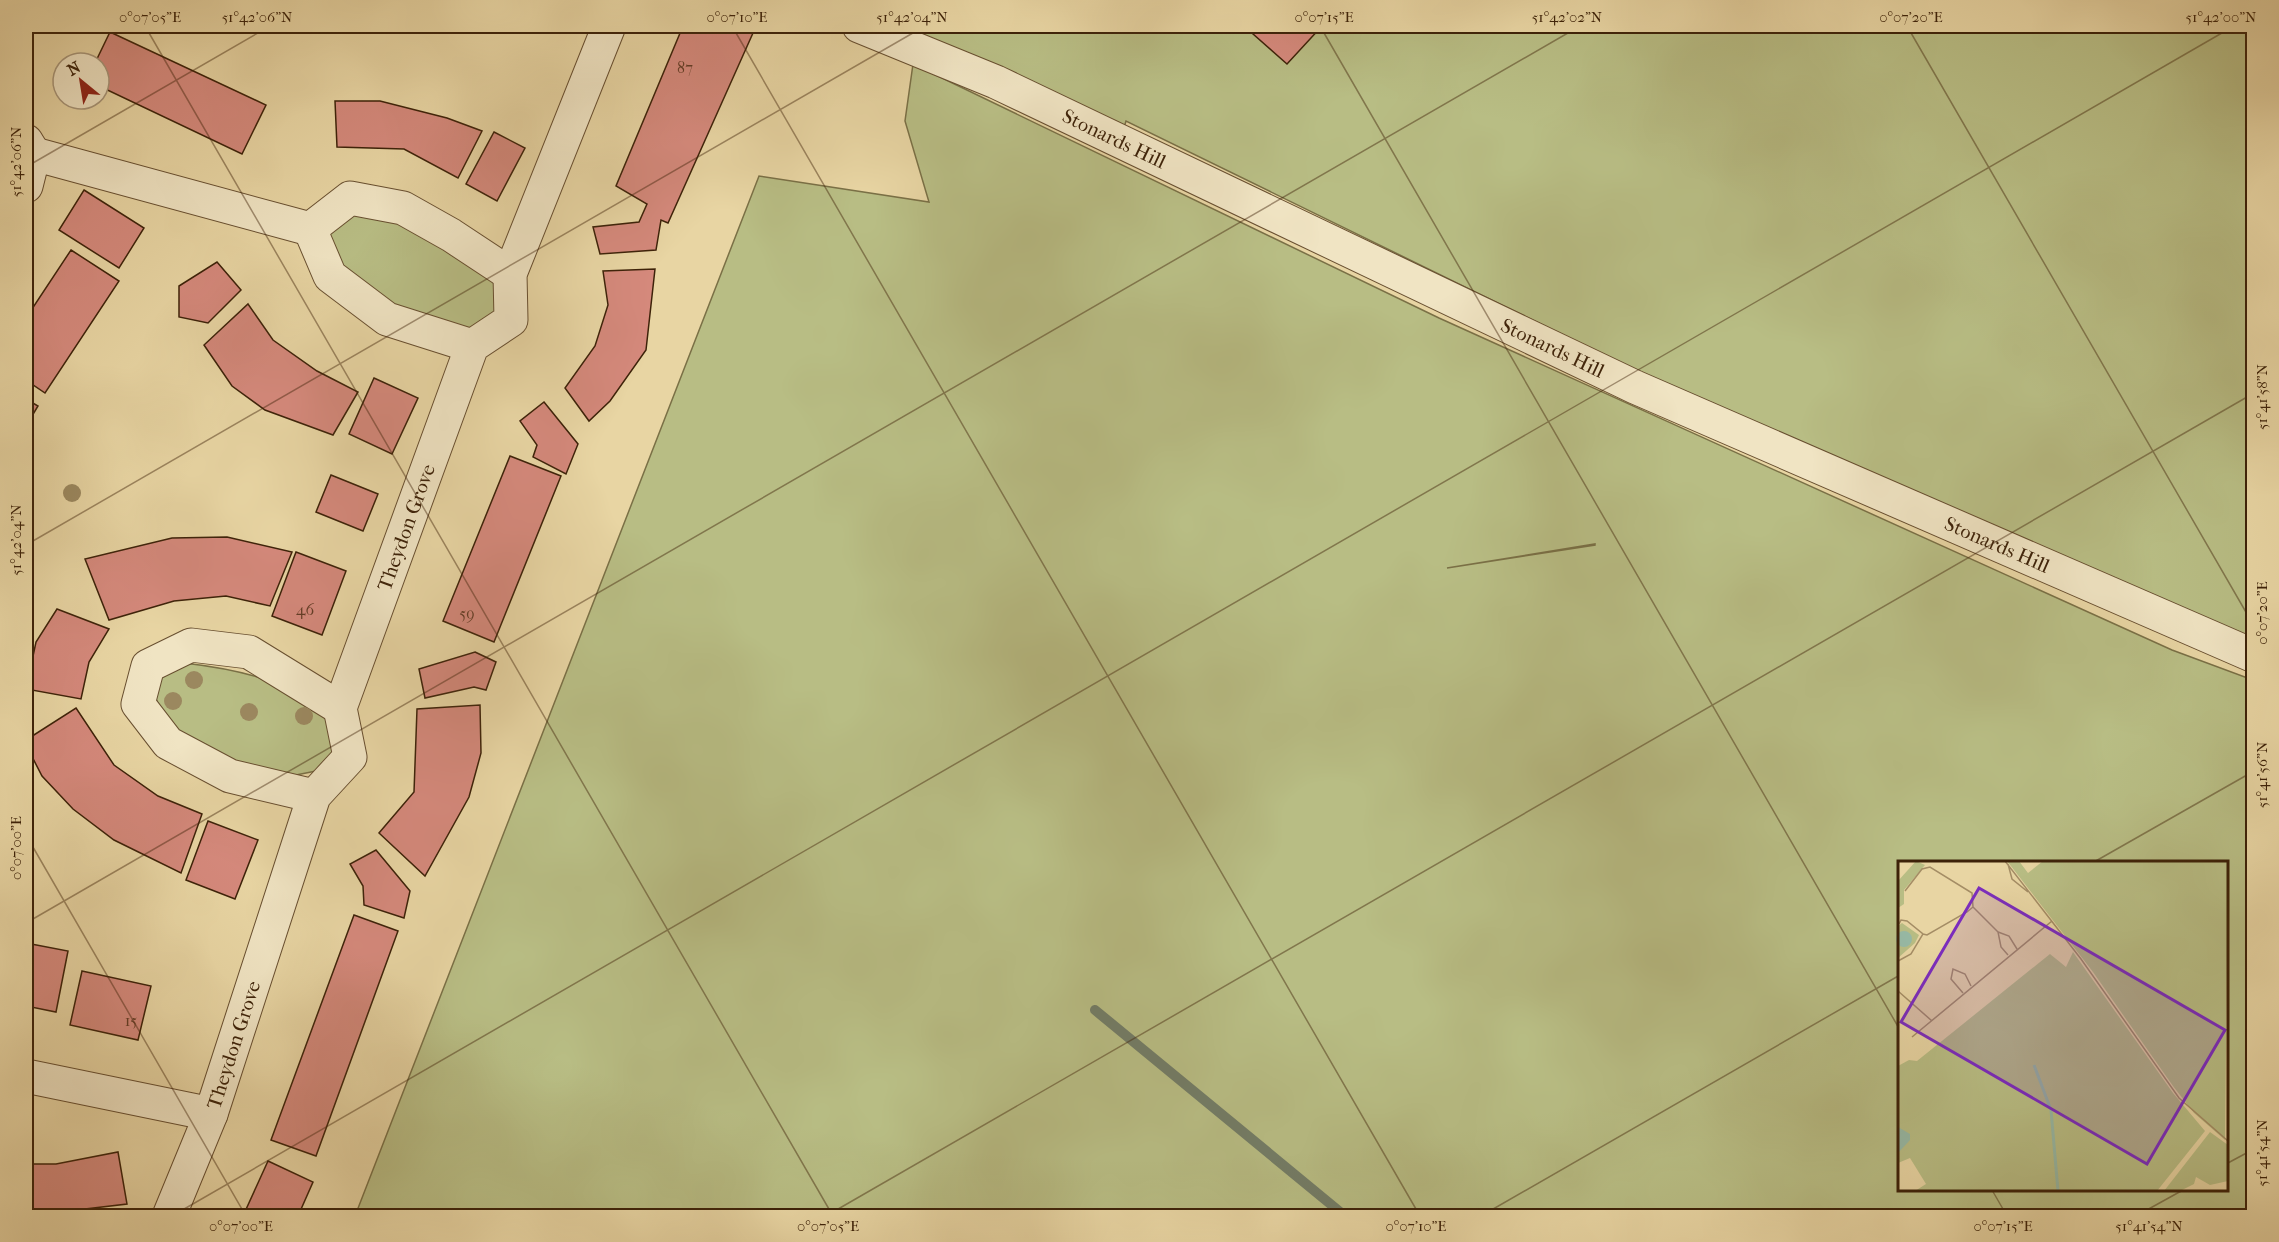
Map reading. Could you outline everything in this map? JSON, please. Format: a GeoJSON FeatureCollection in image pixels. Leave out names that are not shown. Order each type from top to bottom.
{"type":"FeatureCollection","features":[{"type":"Feature","properties":{"kind":"street"},"geometry":{"type":"LineString","coordinates":[[310,229],[330,276],[387,319],[472,346],[511,320],[510,274],[609,26]]}},
{"type":"Feature","properties":{"kind":"street","name":"Stonards Hill"},"geometry":{"type":"LineString","coordinates":[[859,26],[996,82],[1635,387],[2253,656]]}},
{"type":"Feature","properties":{"kind":"street"},"geometry":{"type":"LineString","coordinates":[[26,186],[30,148],[310,229]]}},
{"type":"Feature","properties":{"kind":"street"},"geometry":{"type":"LineString","coordinates":[[310,229],[350,198],[403,208],[451,235],[510,274]]}},
{"type":"Feature","properties":{"kind":"street","name":"Theydon Grove"},"geometry":{"type":"LineString","coordinates":[[26,1076],[211,1114],[314,796],[350,757],[340,708],[472,346]]}},
{"type":"Feature","properties":{"kind":"street"},"geometry":{"type":"LineString","coordinates":[[314,796],[230,776],[168,743],[138,704],[148,666],[191,645],[249,652],[340,708]]}},
{"type":"Feature","properties":{"kind":"street"},"geometry":{"type":"LineString","coordinates":[[169,1216],[211,1114]]}},
{"type":"Feature","properties":{"kind":"green space"},"geometry":{"type":"Polygon","coordinates":[[[864,26],[2253,26],[2253,640],[1692,398],[1126,121],[1122,134],[864,26]]]}},
{"type":"Feature","properties":{"kind":"green space"},"geometry":{"type":"Polygon","coordinates":[[[913,64],[1439,318],[2172,650],[2253,680],[2253,1216],[355,1216],[759,176],[929,202],[905,121],[913,64]],[[1595,544],[1447,568],[1595,545],[1595,544]]]}},
{"type":"Feature","properties":{"kind":"green space"},"geometry":{"type":"Polygon","coordinates":[[[348,211],[397,218],[499,277],[502,308],[467,334],[428,325],[342,276],[326,224],[348,211]]]}},
{"type":"Feature","properties":{"kind":"green space"},"geometry":{"type":"Polygon","coordinates":[[[184,663],[221,668],[262,678],[300,694],[328,719],[332,732],[333,756],[316,771],[296,775],[247,769],[178,730],[162,713],[154,694],[158,680],[184,663]]]}},
{"type":"Feature","properties":{"kind":"building"},"geometry":{"type":"Polygon","coordinates":[[[683,26],[732,26],[753,33],[668,223],[661,220],[656,250],[600,254],[593,227],[639,222],[647,204],[616,186],[683,26]]]}},
{"type":"Feature","properties":{"kind":"building"},"geometry":{"type":"Polygon","coordinates":[[[1244,26],[1322,26],[1287,64],[1244,26]]]}},
{"type":"Feature","properties":{"kind":"building"},"geometry":{"type":"Polygon","coordinates":[[[110,32],[266,105],[242,154],[111,92],[111,51],[101,51],[110,32]]]}},
{"type":"Feature","properties":{"kind":"building"},"geometry":{"type":"Polygon","coordinates":[[[335,101],[380,101],[447,118],[482,131],[458,178],[404,149],[337,147],[335,101]]]}},
{"type":"Feature","properties":{"kind":"building"},"geometry":{"type":"Polygon","coordinates":[[[494,132],[525,148],[497,201],[466,184],[494,132]]]}},
{"type":"Feature","properties":{"kind":"building"},"geometry":{"type":"Polygon","coordinates":[[[84,190],[144,228],[119,268],[59,230],[84,190]]]}},
{"type":"Feature","properties":{"kind":"building"},"geometry":{"type":"Polygon","coordinates":[[[71,250],[119,281],[45,393],[26,380],[26,318],[71,250]]]}},
{"type":"Feature","properties":{"kind":"building"},"geometry":{"type":"Polygon","coordinates":[[[217,262],[241,290],[208,323],[179,317],[179,286],[217,262]]]}},
{"type":"Feature","properties":{"kind":"building"},"geometry":{"type":"Polygon","coordinates":[[[655,269],[646,350],[610,401],[589,421],[565,388],[595,346],[608,305],[603,271],[655,269]]]}},
{"type":"Feature","properties":{"kind":"building"},"geometry":{"type":"Polygon","coordinates":[[[248,304],[273,340],[317,371],[358,392],[333,435],[265,410],[232,386],[204,345],[248,304]]]}},
{"type":"Feature","properties":{"kind":"building"},"geometry":{"type":"Polygon","coordinates":[[[374,378],[418,398],[392,454],[349,434],[374,378]]]}},
{"type":"Feature","properties":{"kind":"building"},"geometry":{"type":"Polygon","coordinates":[[[26,399],[38,406],[26,426],[26,399]]]}},
{"type":"Feature","properties":{"kind":"building"},"geometry":{"type":"Polygon","coordinates":[[[544,402],[578,444],[566,474],[533,457],[537,445],[520,421],[544,402]]]}},
{"type":"Feature","properties":{"kind":"building"},"geometry":{"type":"Polygon","coordinates":[[[510,456],[561,476],[494,642],[443,621],[510,456]]]}},
{"type":"Feature","properties":{"kind":"building"},"geometry":{"type":"Polygon","coordinates":[[[331,475],[378,494],[363,531],[316,512],[331,475]]]}},
{"type":"Feature","properties":{"kind":"building"},"geometry":{"type":"Polygon","coordinates":[[[227,537],[292,552],[270,606],[226,596],[174,601],[109,620],[85,559],[172,538],[227,537]]]}},
{"type":"Feature","properties":{"kind":"building"},"geometry":{"type":"Polygon","coordinates":[[[296,552],[346,571],[322,635],[272,616],[296,552]]]}},
{"type":"Feature","properties":{"kind":"building"},"geometry":{"type":"Polygon","coordinates":[[[57,609],[109,629],[89,662],[81,699],[26,689],[36,642],[57,609]]]}},
{"type":"Feature","properties":{"kind":"building"},"geometry":{"type":"Polygon","coordinates":[[[475,652],[496,662],[486,690],[474,687],[425,698],[419,669],[475,652]]]}},
{"type":"Feature","properties":{"kind":"building"},"geometry":{"type":"Polygon","coordinates":[[[480,705],[481,753],[469,797],[425,876],[379,833],[414,792],[417,709],[480,705]]]}},
{"type":"Feature","properties":{"kind":"building"},"geometry":{"type":"Polygon","coordinates":[[[76,708],[114,765],[158,796],[202,814],[181,873],[114,840],[73,809],[42,776],[26,745],[26,740],[76,708]]]}},
{"type":"Feature","properties":{"kind":"building"},"geometry":{"type":"Polygon","coordinates":[[[208,821],[258,840],[235,899],[186,880],[208,821]]]}},
{"type":"Feature","properties":{"kind":"building"},"geometry":{"type":"Polygon","coordinates":[[[376,850],[410,891],[404,918],[364,905],[363,886],[350,864],[376,850]]]}},
{"type":"Feature","properties":{"kind":"building"},"geometry":{"type":"Polygon","coordinates":[[[354,915],[398,931],[316,1156],[271,1140],[354,915]]]}},
{"type":"Feature","properties":{"kind":"building"},"geometry":{"type":"Polygon","coordinates":[[[26,943],[68,951],[56,1012],[26,1006],[26,943]]]}},
{"type":"Feature","properties":{"kind":"building"},"geometry":{"type":"Polygon","coordinates":[[[82,971],[151,986],[138,1040],[70,1025],[82,971]]]}},
{"type":"Feature","properties":{"kind":"building"},"geometry":{"type":"Polygon","coordinates":[[[118,1152],[127,1204],[26,1216],[26,1164],[56,1164],[118,1152]]]}},
{"type":"Feature","properties":{"kind":"building"},"geometry":{"type":"Polygon","coordinates":[[[268,1161],[313,1182],[298,1216],[243,1216],[268,1161]]]}},
{"type":"Feature","properties":{"kind":"waterway"},"geometry":{"type":"LineString","coordinates":[[1095,1010],[1345,1216]]}}]}
